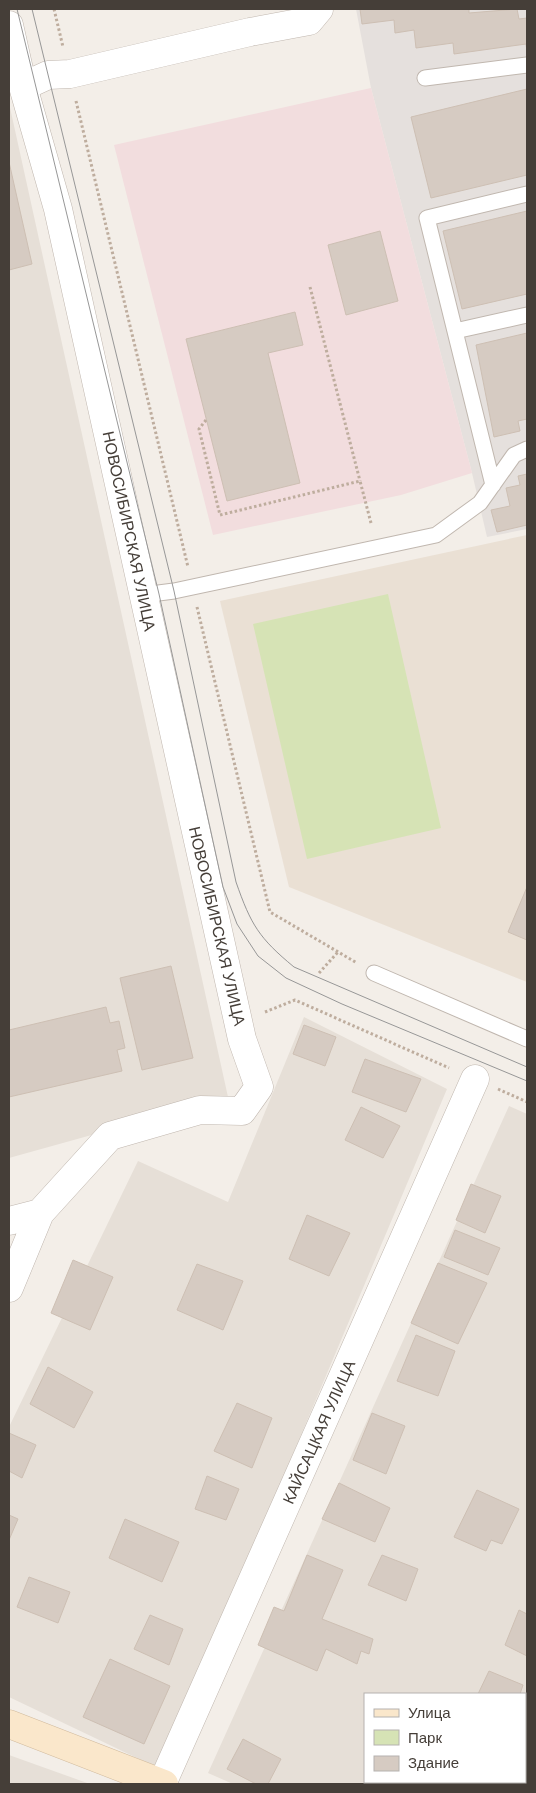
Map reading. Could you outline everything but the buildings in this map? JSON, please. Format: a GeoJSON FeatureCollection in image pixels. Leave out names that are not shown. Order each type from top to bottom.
{"type":"FeatureCollection","features":[{"type":"Feature","properties":{"kind":"street"},"geometry":{"type":"LineString","coordinates":[[22,83],[35,81],[48,74],[70,74],[250,32],[309,21],[319,9]]}},
{"type":"Feature","properties":{"kind":"street","name":"НОВОСИБИРСКАЯ УЛИЦА"},"geometry":{"type":"LineString","coordinates":[[9,25],[22,83],[58,209],[240,1031],[259,1087],[242,1111],[200,1110],[110,1136],[40,1213]]}},
{"type":"Feature","properties":{"kind":"street","name":"КАЙСАЦКАЯ УЛИЦА"},"geometry":{"type":"LineString","coordinates":[[163,1784],[475,1079]]}},
{"type":"Feature","properties":{"kind":"street"},"geometry":{"type":"LineString","coordinates":[[9,1221],[40,1213]]}},
{"type":"Feature","properties":{"kind":"street"},"geometry":{"type":"LineString","coordinates":[[9,1288],[40,1213]]}},
{"type":"Feature","properties":{"kind":"street"},"geometry":{"type":"LineString","coordinates":[[9,1724],[163,1784]]}},
{"type":"Feature","properties":{"kind":"lane"},"geometry":{"type":"LineString","coordinates":[[425,78],[527,64]]}},
{"type":"Feature","properties":{"kind":"lane"},"geometry":{"type":"LineString","coordinates":[[493,485],[427,218],[527,194]]}},
{"type":"Feature","properties":{"kind":"lane"},"geometry":{"type":"LineString","coordinates":[[455,331],[527,315]]}},
{"type":"Feature","properties":{"kind":"lane"},"geometry":{"type":"LineString","coordinates":[[143,596],[436,535],[480,503],[514,455],[527,449]]}},
{"type":"Feature","properties":{"kind":"lane"},"geometry":{"type":"LineString","coordinates":[[374,974],[527,1039]]}},
{"type":"Feature","properties":{"kind":"path"},"geometry":{"type":"LineString","coordinates":[[54,9],[270,912],[374,974]]}},
{"type":"Feature","properties":{"kind":"path"},"geometry":{"type":"LineString","coordinates":[[310,288],[371,523]]}},
{"type":"Feature","properties":{"kind":"path"},"geometry":{"type":"LineString","coordinates":[[206,420],[199,429],[220,515],[360,481]]}},
{"type":"Feature","properties":{"kind":"path"},"geometry":{"type":"LineString","coordinates":[[319,973],[338,952]]}},
{"type":"Feature","properties":{"kind":"path"},"geometry":{"type":"LineString","coordinates":[[240,1031],[296,1000],[527,1102]]}},
{"type":"Feature","properties":{"kind":"shaded area"},"geometry":{"type":"Polygon","coordinates":[[[356,9],[527,9],[527,529],[487,537],[371,88],[356,9]]]}},
{"type":"Feature","properties":{"kind":"shaded area"},"geometry":{"type":"Polygon","coordinates":[[[371,88],[472,473],[401,495],[213,535],[114,145],[371,88]]]}},
{"type":"Feature","properties":{"kind":"shaded area"},"geometry":{"type":"Polygon","coordinates":[[[9,103],[228,1097],[9,1158],[9,103]]]}},
{"type":"Feature","properties":{"kind":"shaded area"},"geometry":{"type":"Polygon","coordinates":[[[527,535],[527,982],[289,887],[220,601],[527,535]]]}},
{"type":"Feature","properties":{"kind":"shaded area"},"geometry":{"type":"Polygon","coordinates":[[[304,1017],[447,1089],[160,1769],[9,1697],[9,1427],[138,1161],[228,1202],[304,1017]]]}},
{"type":"Feature","properties":{"kind":"shaded area"},"geometry":{"type":"Polygon","coordinates":[[[509,1106],[527,1114],[527,1705],[526,1708],[526,1693],[364,1693],[364,1783],[492,1783],[233,1784],[208,1773],[509,1106]]]}},
{"type":"Feature","properties":{"kind":"shaded area"},"geometry":{"type":"Polygon","coordinates":[[[9,1755],[90,1784],[9,1784],[9,1755]]]}},
{"type":"Feature","properties":{"kind":"green space"},"geometry":{"type":"Polygon","coordinates":[[[388,594],[441,828],[307,859],[253,624],[388,594]]]}},
{"type":"Feature","properties":{"kind":"tram line"},"geometry":{"type":"LineString","coordinates":[[17,9],[159,594],[223,887],[237,924],[258,956],[286,978],[342,1004],[527,1081]]}},
{"type":"Feature","properties":{"kind":"tram line"},"geometry":{"type":"LineString","coordinates":[[32,9],[174,591],[236,882],[246,909],[264,939],[294,967],[527,1067]]}}]}
